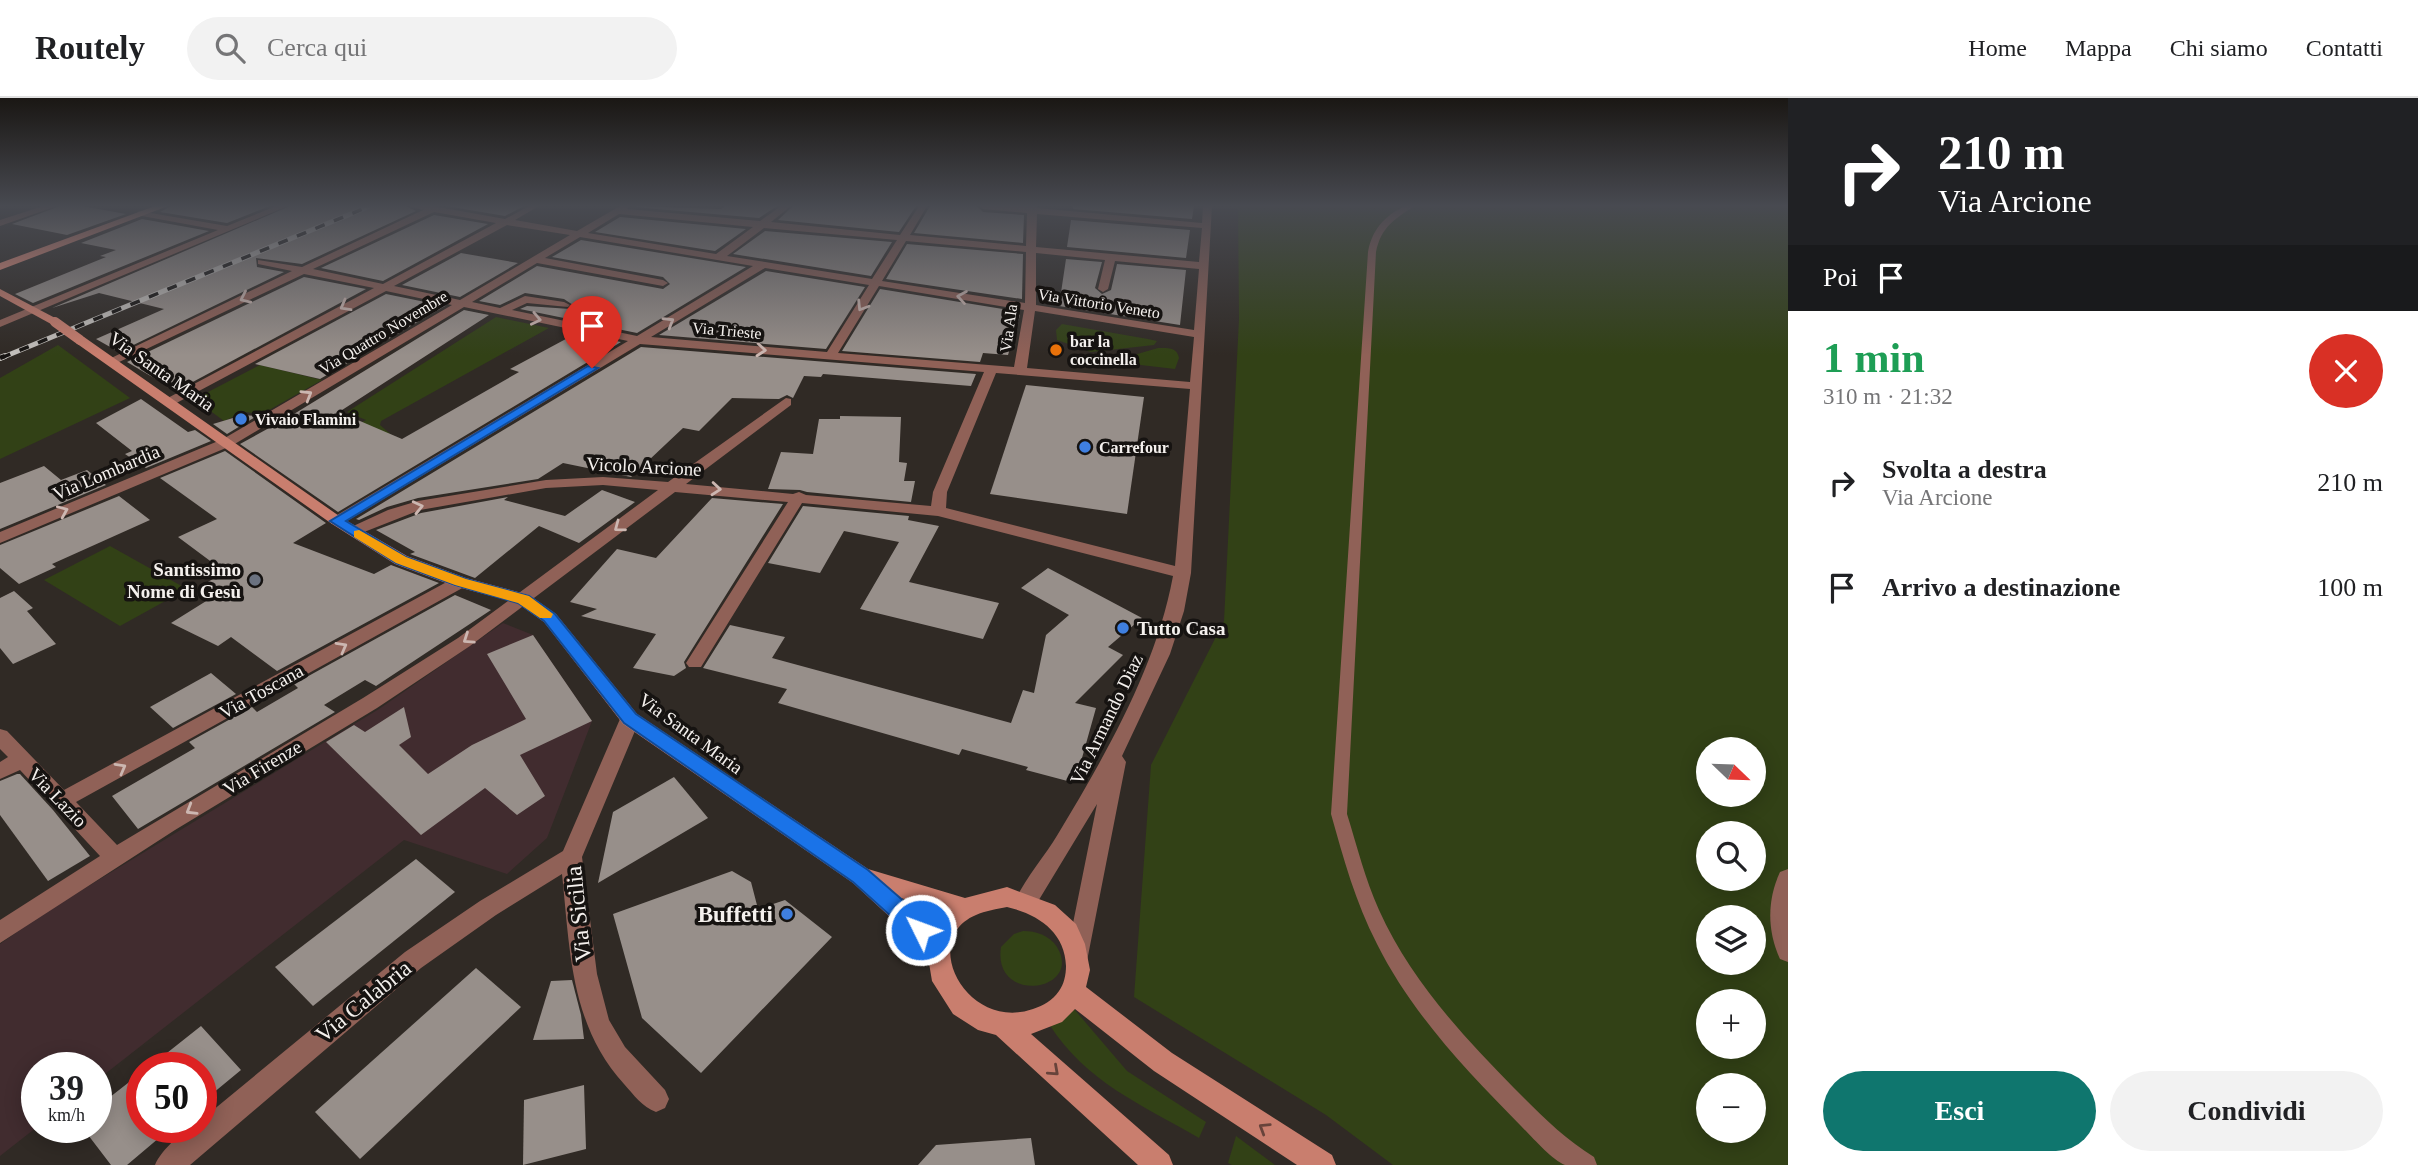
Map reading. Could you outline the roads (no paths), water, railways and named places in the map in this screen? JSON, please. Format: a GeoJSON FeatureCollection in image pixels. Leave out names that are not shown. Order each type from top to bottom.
{"type":"FeatureCollection","features":[{"type":"Feature","properties":{"kind":"main road"},"geometry":{"type":"LineString","coordinates":[[0,267],[30,256]]}},
{"type":"Feature","properties":{"kind":"main road","name":"Via Santa Maria"},"geometry":{"type":"LineString","coordinates":[[0,292],[55,322],[337,521],[401,560],[460,582],[523,599],[550,618],[630,719],[861,876],[938,946]]}},
{"type":"Feature","properties":{"kind":"main road"},"geometry":{"type":"LineString","coordinates":[[861,876],[965,908]]}},
{"type":"Feature","properties":{"kind":"main road"},"geometry":{"type":"LineString","coordinates":[[1007,897],[1026,901],[1045,909],[1060,922],[1072,939],[1078,958],[1074,992],[1059,1010],[1043,1020],[1024,1025],[1003,1025],[980,1018],[960,1005],[946,987],[939,967],[938,946],[944,929],[955,915],[965,908],[988,898],[1007,897]]}},
{"type":"Feature","properties":{"kind":"main road"},"geometry":{"type":"LineString","coordinates":[[1074,992],[1095,1011],[1196,1085],[1322,1165]]}},
{"type":"Feature","properties":{"kind":"main road"},"geometry":{"type":"LineString","coordinates":[[1003,1025],[1159,1165]]}},
{"type":"Feature","properties":{"kind":"street"},"geometry":{"type":"LineString","coordinates":[[0,324],[164,256]]}},
{"type":"Feature","properties":{"kind":"street"},"geometry":{"type":"LineString","coordinates":[[111,361],[334,256]]}},
{"type":"Feature","properties":{"kind":"street"},"geometry":{"type":"LineString","coordinates":[[169,403],[440,256]]}},
{"type":"Feature","properties":{"kind":"street","name":"Via Quattro Novembre"},"geometry":{"type":"LineString","coordinates":[[228,443],[543,256]]}},
{"type":"Feature","properties":{"kind":"street","name":"Via Vittorio Veneto"},"geometry":{"type":"LineString","coordinates":[[712,256],[1200,334]]}},
{"type":"Feature","properties":{"kind":"street"},"geometry":{"type":"LineString","coordinates":[[830,356],[892,256]]}},
{"type":"Feature","properties":{"kind":"street","name":"Via Ala"},"geometry":{"type":"LineString","coordinates":[[1020,371],[1030,308],[1032,256]]}},
{"type":"Feature","properties":{"kind":"street"},"geometry":{"type":"LineString","coordinates":[[1099,256],[1204,266]]}},
{"type":"Feature","properties":{"kind":"street","name":"Via Armando Diaz"},"geometry":{"type":"LineString","coordinates":[[1026,901],[1072,832],[1121,740],[1165,643],[1183,573],[1205,256]]}},
{"type":"Feature","properties":{"kind":"street"},"geometry":{"type":"LineString","coordinates":[[1103,289],[1111,257]]}},
{"type":"Feature","properties":{"kind":"street"},"geometry":{"type":"LineString","coordinates":[[536,260],[663,283]]}},
{"type":"Feature","properties":{"kind":"street","name":"Via Trieste"},"geometry":{"type":"LineString","coordinates":[[261,262],[639,341],[1196,386]]}},
{"type":"Feature","properties":{"kind":"street"},"geometry":{"type":"LineString","coordinates":[[337,521],[763,265]]}},
{"type":"Feature","properties":{"kind":"street"},"geometry":{"type":"LineString","coordinates":[[501,312],[525,299],[564,305]]}},
{"type":"Feature","properties":{"kind":"street","name":"Via Ala"},"geometry":{"type":"LineString","coordinates":[[938,511],[940,492],[992,368]]}},
{"type":"Feature","properties":{"kind":"street","name":"Via Firenze"},"geometry":{"type":"LineString","coordinates":[[0,933],[115,857],[395,687],[523,599],[786,401]]}},
{"type":"Feature","properties":{"kind":"street","name":"Via Lombardia"},"geometry":{"type":"LineString","coordinates":[[0,538],[228,443]]}},
{"type":"Feature","properties":{"kind":"street","name":"Vicolo Arcione"},"geometry":{"type":"LineString","coordinates":[[354,531],[410,508],[546,484],[594,481],[674,485],[938,511],[1183,573]]}},
{"type":"Feature","properties":{"kind":"street"},"geometry":{"type":"LineString","coordinates":[[695,663],[799,496]]}},
{"type":"Feature","properties":{"kind":"street","name":"Via Toscana"},"geometry":{"type":"LineString","coordinates":[[61,801],[460,582]]}},
{"type":"Feature","properties":{"kind":"street","name":"Via Sicilia"},"geometry":{"type":"LineString","coordinates":[[630,719],[571,857],[585,974],[597,1024],[616,1056],[656,1099]]}},
{"type":"Feature","properties":{"kind":"street","name":"Via Lazio"},"geometry":{"type":"LineString","coordinates":[[0,736],[115,857]]}},
{"type":"Feature","properties":{"kind":"street","name":"Via Armando Diaz"},"geometry":{"type":"LineString","coordinates":[[1078,958],[1121,740]]}},
{"type":"Feature","properties":{"kind":"street"},"geometry":{"type":"LineString","coordinates":[[0,771],[22,759]]}},
{"type":"Feature","properties":{"kind":"street","name":"Via Calabria"},"geometry":{"type":"LineString","coordinates":[[169,1165],[422,953],[495,903],[571,857]]}},
{"type":"Feature","properties":{"kind":"street"},"geometry":{"type":"LineString","coordinates":[[1788,879],[1780,918],[1788,951]]}},
{"type":"Feature","properties":{"kind":"lane"},"geometry":{"type":"LineString","coordinates":[[1372,256],[1339,814],[1358,880],[1377,926],[1421,1000],[1473,1063],[1560,1150],[1586,1165]]}},
{"type":"Feature","properties":{"kind":"railway"},"geometry":{"type":"LineString","coordinates":[[1,358],[249,256]]}},
{"type":"Feature","properties":{"kind":"railway"},"geometry":{"type":"LineString","coordinates":[[0,358],[5,356]]}},
{"type":"Feature","properties":{"kind":"place","name":"bar la coccinella"},"geometry":{"type":"Point","coordinates":[1056,350]}},
{"type":"Feature","properties":{"kind":"place","name":"Vivaio Flamini"},"geometry":{"type":"Point","coordinates":[241,419]}},
{"type":"Feature","properties":{"kind":"place","name":"Carrefour"},"geometry":{"type":"Point","coordinates":[1085,447]}},
{"type":"Feature","properties":{"kind":"place","name":"Santissimo Nome di Gesù"},"geometry":{"type":"Point","coordinates":[255,580]}},
{"type":"Feature","properties":{"kind":"place","name":"Tutto Casa"},"geometry":{"type":"Point","coordinates":[1123,628]}},
{"type":"Feature","properties":{"kind":"place","name":"Buffetti"},"geometry":{"type":"Point","coordinates":[787,914]}}]}
